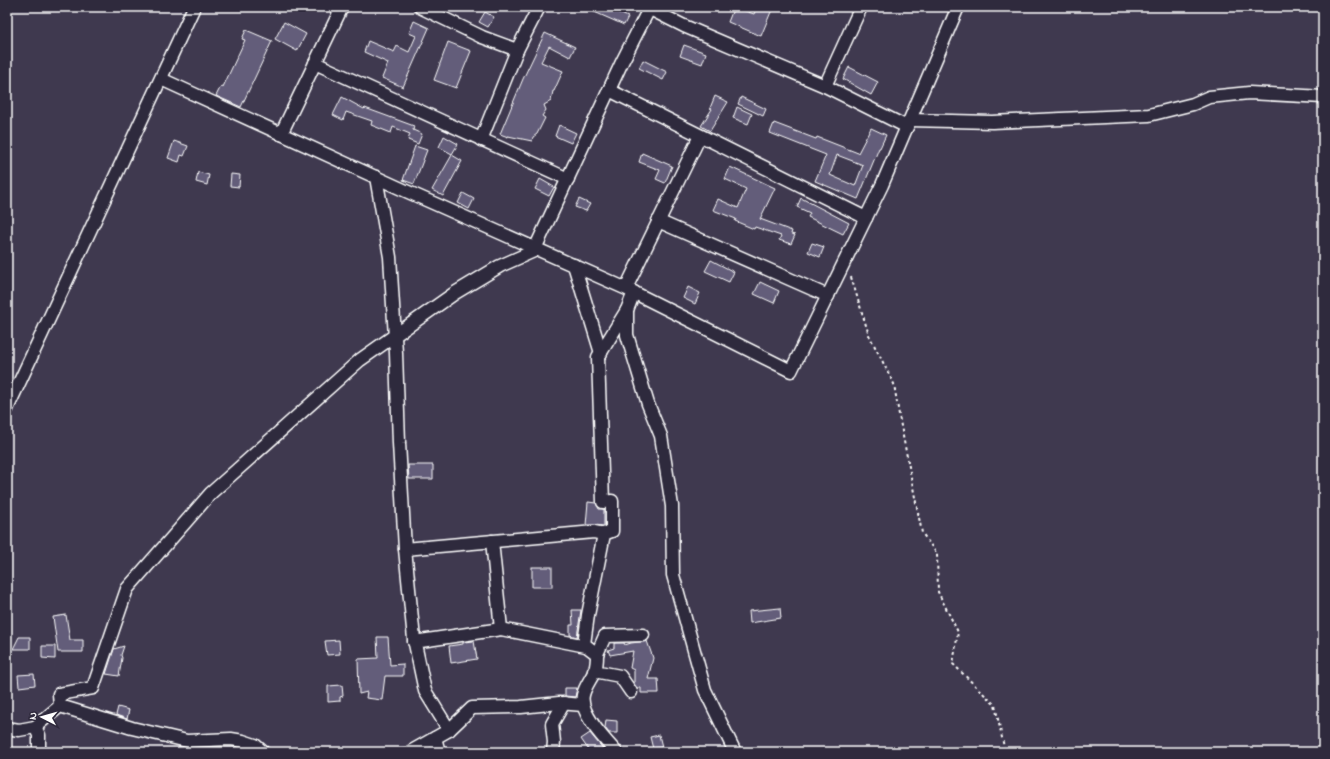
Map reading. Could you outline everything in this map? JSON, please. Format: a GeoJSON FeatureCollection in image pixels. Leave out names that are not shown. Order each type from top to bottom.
{"type":"FeatureCollection","features":[{"type":"Feature","properties":{"kind":"street"},"geometry":{"type":"LineString","coordinates":[[7,409],[194,7]]}},
{"type":"Feature","properties":{"kind":"street"},"geometry":{"type":"LineString","coordinates":[[280,134],[342,7]]}},
{"type":"Feature","properties":{"kind":"street"},"geometry":{"type":"LineString","coordinates":[[420,7],[482,37],[517,50]]}},
{"type":"Feature","properties":{"kind":"street"},"geometry":{"type":"LineString","coordinates":[[481,140],[517,50],[539,7]]}},
{"type":"Feature","properties":{"kind":"street"},"geometry":{"type":"LineString","coordinates":[[825,86],[861,7]]}},
{"type":"Feature","properties":{"kind":"street"},"geometry":{"type":"LineString","coordinates":[[161,79],[280,134],[630,290],[791,371],[882,185],[958,7]]}},
{"type":"Feature","properties":{"kind":"street"},"geometry":{"type":"LineString","coordinates":[[60,706],[59,694],[93,688],[127,590],[212,493],[360,360],[455,293],[500,266],[534,251],[648,8],[684,26],[909,123],[992,122],[1149,115],[1193,104],[1209,97],[1249,93],[1323,97]]}},
{"type":"Feature","properties":{"kind":"street"},"geometry":{"type":"LineString","coordinates":[[315,63],[568,179]]}},
{"type":"Feature","properties":{"kind":"street"},"geometry":{"type":"LineString","coordinates":[[609,90],[866,218]]}},
{"type":"Feature","properties":{"kind":"street"},"geometry":{"type":"LineString","coordinates":[[700,136],[658,221],[630,290],[627,310],[627,335],[648,404],[661,436],[672,506],[673,575],[705,690],[735,752]]}},
{"type":"Feature","properties":{"kind":"street"},"geometry":{"type":"LineString","coordinates":[[376,177],[390,257],[395,335],[404,549],[414,642],[426,691],[449,730]]}},
{"type":"Feature","properties":{"kind":"street"},"geometry":{"type":"LineString","coordinates":[[658,221],[828,296]]}},
{"type":"Feature","properties":{"kind":"street"},"geometry":{"type":"LineString","coordinates":[[574,265],[601,353]]}},
{"type":"Feature","properties":{"kind":"street"},"geometry":{"type":"LineString","coordinates":[[404,549],[594,532],[604,534],[612,531],[612,501],[603,502],[598,357],[627,310]]}},
{"type":"Feature","properties":{"kind":"street"},"geometry":{"type":"LineString","coordinates":[[586,646],[584,644],[588,615],[604,534]]}},
{"type":"Feature","properties":{"kind":"street"},"geometry":{"type":"LineString","coordinates":[[492,541],[501,629]]}},
{"type":"Feature","properties":{"kind":"street"},"geometry":{"type":"LineString","coordinates":[[414,642],[501,629],[586,646],[597,654]]}},
{"type":"Feature","properties":{"kind":"street"},"geometry":{"type":"LineString","coordinates":[[616,752],[589,718],[583,704],[583,694],[594,671],[597,654],[605,636],[644,635]]}},
{"type":"Feature","properties":{"kind":"street"},"geometry":{"type":"LineString","coordinates":[[594,671],[620,676],[631,692]]}},
{"type":"Feature","properties":{"kind":"street"},"geometry":{"type":"LineString","coordinates":[[553,752],[554,742],[552,724],[564,703]]}},
{"type":"Feature","properties":{"kind":"street"},"geometry":{"type":"LineString","coordinates":[[410,752],[449,730],[472,708],[521,707],[564,703],[583,704]]}},
{"type":"Feature","properties":{"kind":"street"},"geometry":{"type":"LineString","coordinates":[[7,728],[19,730],[35,727],[60,706]]}},
{"type":"Feature","properties":{"kind":"street"},"geometry":{"type":"LineString","coordinates":[[60,706],[132,728],[187,741],[231,739],[243,741],[255,745],[263,752]]}},
{"type":"Feature","properties":{"kind":"street"},"geometry":{"type":"LineString","coordinates":[[35,727],[39,735],[39,752]]}},
{"type":"Feature","properties":{"kind":"street"},"geometry":{"type":"LineString","coordinates":[[435,738],[439,752]]}},
{"type":"Feature","properties":{"kind":"path"},"geometry":{"type":"LineString","coordinates":[[842,266],[849,271],[869,335],[894,384],[922,533],[936,554],[938,592],[958,632],[953,664],[995,705],[1004,752]]}},
{"type":"Feature","properties":{"kind":"building"},"geometry":{"type":"Polygon","coordinates":[[[583,7],[606,7],[628,17],[624,25],[583,7]]]}},
{"type":"Feature","properties":{"kind":"building"},"geometry":{"type":"Polygon","coordinates":[[[734,7],[754,14],[757,7],[773,7],[761,36],[728,22],[734,7]]]}},
{"type":"Feature","properties":{"kind":"building"},"geometry":{"type":"Polygon","coordinates":[[[485,12],[494,17],[488,27],[479,22],[485,12]]]}},
{"type":"Feature","properties":{"kind":"building"},"geometry":{"type":"Polygon","coordinates":[[[414,21],[429,28],[403,87],[382,78],[388,63],[364,52],[368,41],[394,52],[397,46],[409,52],[416,36],[409,33],[414,21]]]}},
{"type":"Feature","properties":{"kind":"building"},"geometry":{"type":"Polygon","coordinates":[[[284,22],[306,34],[297,51],[275,39],[284,22]]]}},
{"type":"Feature","properties":{"kind":"building"},"geometry":{"type":"Polygon","coordinates":[[[246,30],[272,41],[241,107],[216,96],[221,86],[223,87],[245,40],[242,39],[246,30]]]}},
{"type":"Feature","properties":{"kind":"building"},"geometry":{"type":"Polygon","coordinates":[[[545,33],[575,47],[570,57],[549,46],[541,62],[563,71],[553,91],[551,101],[544,105],[546,110],[542,116],[545,118],[532,141],[508,137],[500,134],[523,79],[545,33]]]}},
{"type":"Feature","properties":{"kind":"building"},"geometry":{"type":"Polygon","coordinates":[[[448,42],[471,51],[456,88],[434,80],[448,42]]]}},
{"type":"Feature","properties":{"kind":"building"},"geometry":{"type":"Polygon","coordinates":[[[684,45],[706,53],[702,64],[680,56],[684,45]]]}},
{"type":"Feature","properties":{"kind":"building"},"geometry":{"type":"Polygon","coordinates":[[[643,60],[667,72],[663,80],[639,68],[643,60]]]}},
{"type":"Feature","properties":{"kind":"building"},"geometry":{"type":"Polygon","coordinates":[[[849,67],[878,82],[871,95],[843,79],[849,67]]]}},
{"type":"Feature","properties":{"kind":"building"},"geometry":{"type":"Polygon","coordinates":[[[715,96],[728,102],[710,131],[701,126],[712,109],[710,108],[715,96]]]}},
{"type":"Feature","properties":{"kind":"building"},"geometry":{"type":"Polygon","coordinates":[[[342,97],[364,109],[365,108],[414,126],[413,130],[422,134],[418,144],[408,140],[410,134],[393,127],[391,133],[371,125],[372,121],[346,112],[343,120],[333,115],[342,97]]]}},
{"type":"Feature","properties":{"kind":"building"},"geometry":{"type":"Polygon","coordinates":[[[741,97],[766,109],[763,116],[738,104],[741,97]]]}},
{"type":"Feature","properties":{"kind":"building"},"geometry":{"type":"Polygon","coordinates":[[[737,107],[752,114],[748,124],[733,118],[737,107]]]}},
{"type":"Feature","properties":{"kind":"building"},"geometry":{"type":"Polygon","coordinates":[[[774,123],[816,139],[817,137],[858,153],[871,128],[886,135],[879,148],[858,199],[815,181],[826,155],[770,133],[774,123]],[[837,155],[830,175],[855,186],[863,165],[837,155]]]}},
{"type":"Feature","properties":{"kind":"building"},"geometry":{"type":"Polygon","coordinates":[[[559,125],[576,133],[571,143],[555,136],[559,125]]]}},
{"type":"Feature","properties":{"kind":"building"},"geometry":{"type":"Polygon","coordinates":[[[444,136],[458,144],[452,154],[439,147],[444,136]]]}},
{"type":"Feature","properties":{"kind":"building"},"geometry":{"type":"Polygon","coordinates":[[[174,141],[188,146],[184,156],[181,155],[179,162],[168,158],[174,141]]]}},
{"type":"Feature","properties":{"kind":"building"},"geometry":{"type":"Polygon","coordinates":[[[415,146],[427,150],[414,184],[403,180],[415,146]]]}},
{"type":"Feature","properties":{"kind":"building"},"geometry":{"type":"Polygon","coordinates":[[[642,153],[672,166],[665,183],[656,179],[660,170],[639,162],[642,153]]]}},
{"type":"Feature","properties":{"kind":"building"},"geometry":{"type":"Polygon","coordinates":[[[452,155],[462,161],[443,196],[432,190],[452,155]]]}},
{"type":"Feature","properties":{"kind":"building"},"geometry":{"type":"Polygon","coordinates":[[[730,167],[775,188],[760,219],[792,231],[791,234],[795,235],[791,244],[779,240],[781,236],[755,227],[754,229],[735,221],[736,219],[713,210],[718,199],[738,208],[746,189],[725,179],[730,167]]]}},
{"type":"Feature","properties":{"kind":"building"},"geometry":{"type":"Polygon","coordinates":[[[198,172],[209,175],[207,185],[196,182],[198,172]]]}},
{"type":"Feature","properties":{"kind":"building"},"geometry":{"type":"Polygon","coordinates":[[[231,174],[240,175],[239,187],[230,186],[231,174]]]}},
{"type":"Feature","properties":{"kind":"building"},"geometry":{"type":"Polygon","coordinates":[[[540,179],[554,187],[549,196],[535,189],[540,179]]]}},
{"type":"Feature","properties":{"kind":"building"},"geometry":{"type":"Polygon","coordinates":[[[463,193],[474,199],[469,209],[458,203],[463,193]]]}},
{"type":"Feature","properties":{"kind":"building"},"geometry":{"type":"Polygon","coordinates":[[[801,198],[849,223],[843,234],[808,217],[810,213],[797,207],[801,198]]]}},
{"type":"Feature","properties":{"kind":"building"},"geometry":{"type":"Polygon","coordinates":[[[579,199],[590,204],[586,211],[575,207],[579,199]]]}},
{"type":"Feature","properties":{"kind":"building"},"geometry":{"type":"Polygon","coordinates":[[[812,243],[824,247],[820,257],[808,252],[812,243]]]}},
{"type":"Feature","properties":{"kind":"building"},"geometry":{"type":"Polygon","coordinates":[[[711,260],[734,272],[729,282],[705,271],[711,260]]]}},
{"type":"Feature","properties":{"kind":"building"},"geometry":{"type":"Polygon","coordinates":[[[760,282],[779,291],[774,303],[754,294],[760,282]]]}},
{"type":"Feature","properties":{"kind":"building"},"geometry":{"type":"Polygon","coordinates":[[[688,287],[700,293],[695,304],[683,298],[688,287]]]}},
{"type":"Feature","properties":{"kind":"building"},"geometry":{"type":"Polygon","coordinates":[[[408,465],[433,465],[433,479],[409,479],[408,465]]]}},
{"type":"Feature","properties":{"kind":"building"},"geometry":{"type":"Polygon","coordinates":[[[588,502],[596,503],[599,509],[604,509],[604,526],[586,525],[588,502]]]}},
{"type":"Feature","properties":{"kind":"building"},"geometry":{"type":"Polygon","coordinates":[[[532,567],[552,567],[552,587],[532,587],[532,567]]]}},
{"type":"Feature","properties":{"kind":"building"},"geometry":{"type":"Polygon","coordinates":[[[780,608],[781,618],[750,623],[749,611],[780,608]]]}},
{"type":"Feature","properties":{"kind":"building"},"geometry":{"type":"Polygon","coordinates":[[[572,610],[581,610],[577,637],[570,635],[570,625],[573,625],[572,610]]]}},
{"type":"Feature","properties":{"kind":"building"},"geometry":{"type":"Polygon","coordinates":[[[66,615],[70,640],[83,640],[83,652],[58,652],[53,617],[66,615]]]}},
{"type":"Feature","properties":{"kind":"building"},"geometry":{"type":"Polygon","coordinates":[[[19,637],[30,637],[30,649],[13,649],[19,637]]]}},
{"type":"Feature","properties":{"kind":"building"},"geometry":{"type":"Polygon","coordinates":[[[377,637],[388,637],[390,665],[403,664],[403,676],[385,676],[382,700],[366,698],[367,692],[359,694],[358,659],[378,658],[377,637]]]}},
{"type":"Feature","properties":{"kind":"building"},"geometry":{"type":"Polygon","coordinates":[[[339,640],[340,654],[327,655],[325,641],[339,640]]]}},
{"type":"Feature","properties":{"kind":"building"},"geometry":{"type":"Polygon","coordinates":[[[474,641],[477,659],[451,663],[449,646],[474,641]]]}},
{"type":"Feature","properties":{"kind":"building"},"geometry":{"type":"Polygon","coordinates":[[[647,641],[653,658],[648,679],[658,679],[659,693],[641,693],[641,688],[637,688],[634,684],[634,670],[630,668],[633,651],[610,655],[608,650],[614,648],[614,643],[624,643],[625,645],[647,641]]]}},
{"type":"Feature","properties":{"kind":"building"},"geometry":{"type":"Polygon","coordinates":[[[42,646],[55,646],[55,659],[42,658],[42,646]]]}},
{"type":"Feature","properties":{"kind":"building"},"geometry":{"type":"Polygon","coordinates":[[[124,646],[121,655],[122,658],[119,676],[106,674],[114,649],[124,646]]]}},
{"type":"Feature","properties":{"kind":"building"},"geometry":{"type":"Polygon","coordinates":[[[34,674],[35,685],[19,687],[18,675],[34,674]]]}},
{"type":"Feature","properties":{"kind":"building"},"geometry":{"type":"Polygon","coordinates":[[[342,685],[343,696],[340,697],[340,701],[328,702],[328,686],[342,685]]]}},
{"type":"Feature","properties":{"kind":"building"},"geometry":{"type":"Polygon","coordinates":[[[565,688],[577,688],[575,697],[565,696],[565,688]]]}},
{"type":"Feature","properties":{"kind":"building"},"geometry":{"type":"Polygon","coordinates":[[[118,707],[129,710],[127,719],[116,715],[118,707]]]}},
{"type":"Feature","properties":{"kind":"building"},"geometry":{"type":"Polygon","coordinates":[[[606,720],[617,721],[617,733],[609,733],[605,728],[606,720]]]}},
{"type":"Feature","properties":{"kind":"building"},"geometry":{"type":"Polygon","coordinates":[[[590,733],[606,752],[590,752],[581,739],[590,733]]]}},
{"type":"Feature","properties":{"kind":"building"},"geometry":{"type":"Polygon","coordinates":[[[659,735],[662,747],[653,749],[650,737],[659,735]]]}}]}
